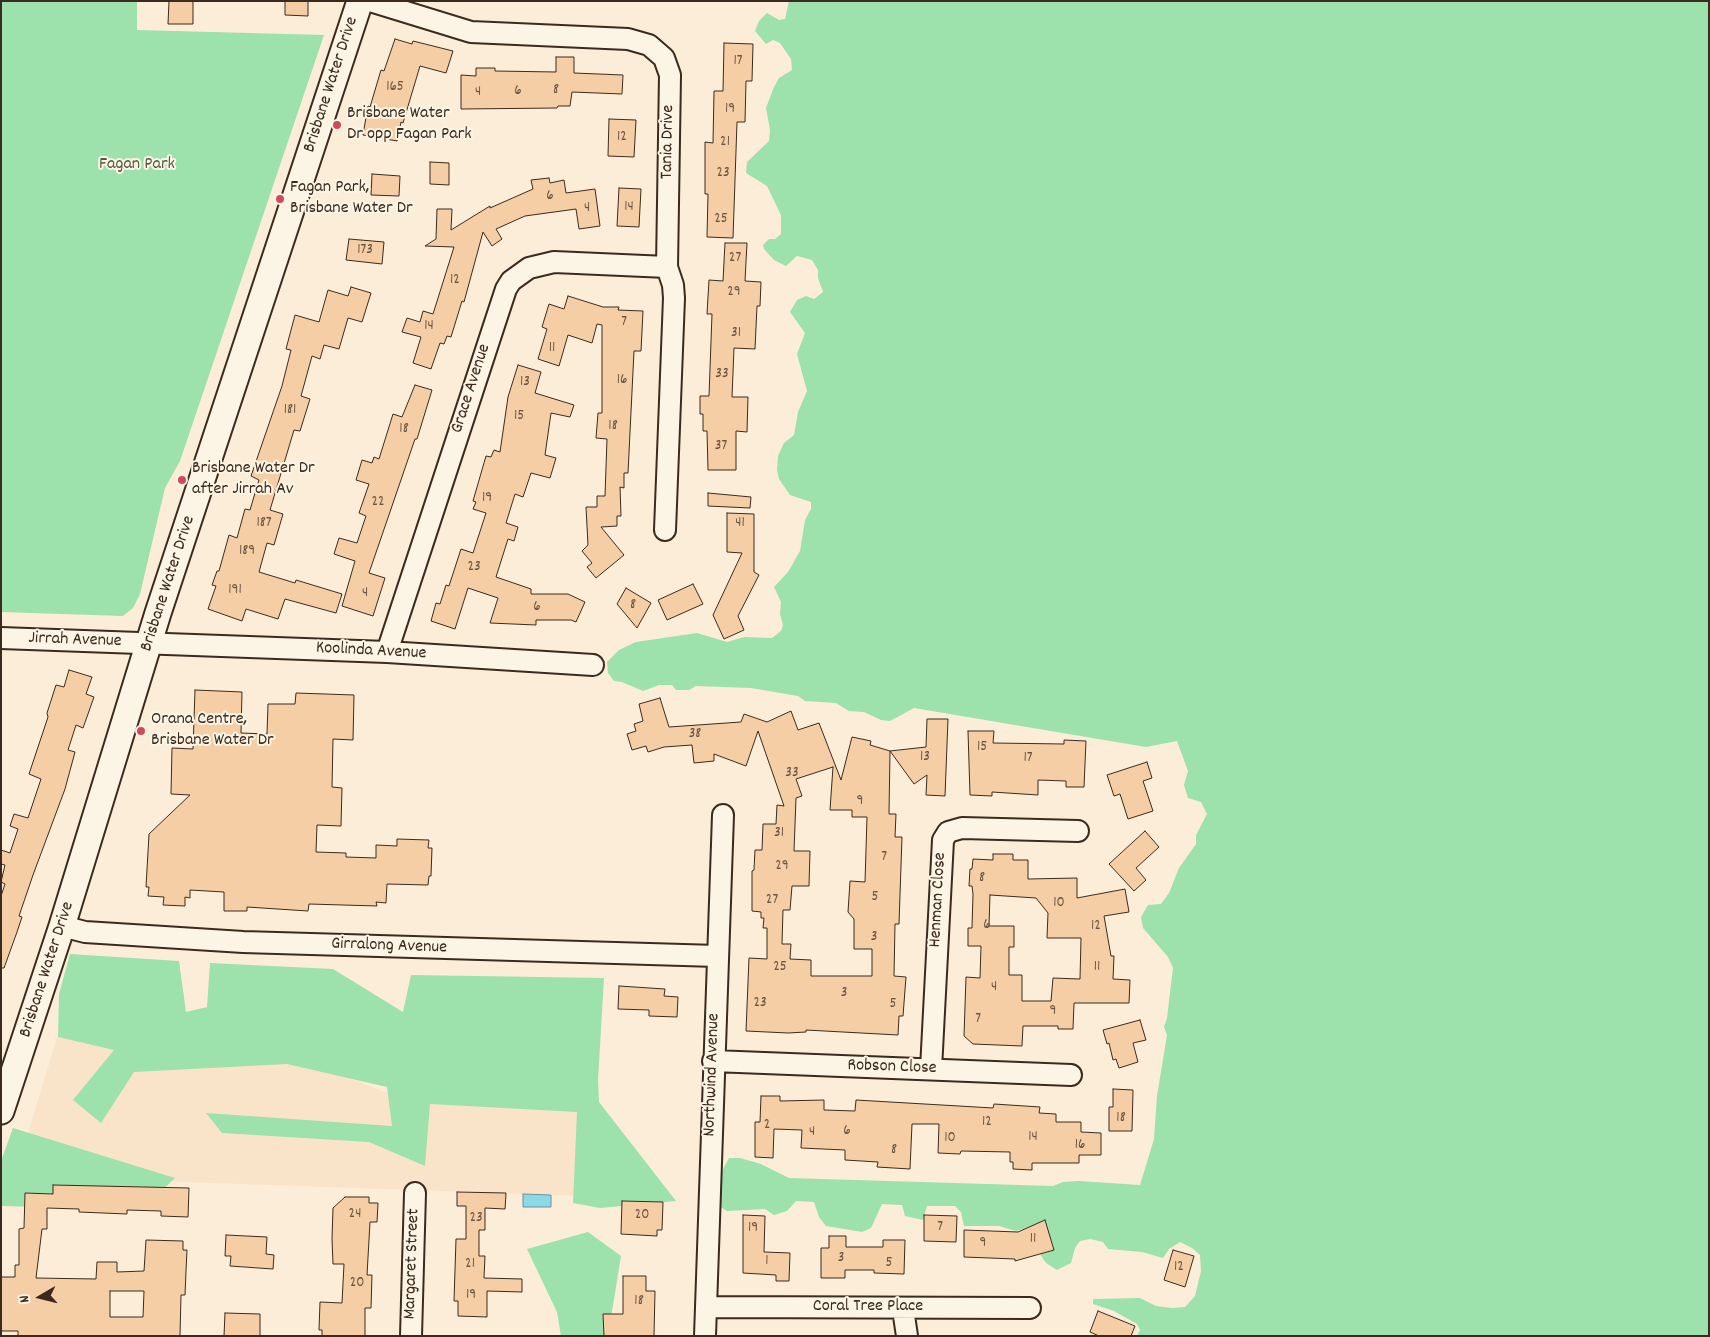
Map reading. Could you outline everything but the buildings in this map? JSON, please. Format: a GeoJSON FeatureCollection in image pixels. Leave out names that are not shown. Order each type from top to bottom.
{"type":"FeatureCollection","features":[{"type":"Feature","properties":{"kind":"main road","name":"Brisbane Water Drive"},"geometry":{"type":"LineString","coordinates":[[1,1111],[62,926],[149,643],[360,1]]}},
{"type":"Feature","properties":{"kind":"street","name":"Tania Drive"},"geometry":{"type":"LineString","coordinates":[[370,1],[471,32],[628,39],[648,45],[664,58],[670,75],[667,267],[673,285],[674,298],[665,530]]}},
{"type":"Feature","properties":{"kind":"street","name":"Grace Avenue"},"geometry":{"type":"LineString","coordinates":[[387,652],[506,289],[511,281],[528,268],[554,262],[667,267]]}},
{"type":"Feature","properties":{"kind":"street","name":"Jirrah Avenue"},"geometry":{"type":"LineString","coordinates":[[1,638],[149,643]]}},
{"type":"Feature","properties":{"kind":"street","name":"Koolinda Avenue"},"geometry":{"type":"LineString","coordinates":[[149,643],[387,652],[593,665]]}},
{"type":"Feature","properties":{"kind":"street","name":"Northwind Avenue"},"geometry":{"type":"LineString","coordinates":[[705,1336],[716,956],[723,815]]}},
{"type":"Feature","properties":{"kind":"street","name":"Henman Close"},"geometry":{"type":"LineString","coordinates":[[931,1069],[943,840],[948,832],[962,828],[1078,831]]}},
{"type":"Feature","properties":{"kind":"street","name":"Girralong Avenue"},"geometry":{"type":"LineString","coordinates":[[62,926],[85,932],[243,942],[716,956]]}},
{"type":"Feature","properties":{"kind":"street","name":"Robson Close"},"geometry":{"type":"LineString","coordinates":[[713,1061],[1071,1075]]}},
{"type":"Feature","properties":{"kind":"street","name":"Margaret Street"},"geometry":{"type":"LineString","coordinates":[[411,1336],[416,1193]]}},
{"type":"Feature","properties":{"kind":"street","name":"Coral Tree Place"},"geometry":{"type":"LineString","coordinates":[[706,1307],[1030,1308]]}},
{"type":"Feature","properties":{"kind":"street"},"geometry":{"type":"LineString","coordinates":[[904,1309],[907,1336]]}},
{"type":"Feature","properties":{"kind":"shaded area"},"geometry":{"type":"Polygon","coordinates":[[[62,1021],[291,1055],[400,1098],[584,1103],[584,1196],[153,1181],[21,1156],[62,1021]]]}},
{"type":"Feature","properties":{"kind":"green space","name":"Fagan Park"},"geometry":{"type":"Polygon","coordinates":[[[1,1],[137,1],[137,30],[324,35],[180,461],[165,488],[140,594],[133,608],[123,616],[1,612],[1,1]]]}},
{"type":"Feature","properties":{"kind":"green space"},"geometry":{"type":"Polygon","coordinates":[[[789,1],[1709,1],[1709,1336],[1137,1336],[1140,1330],[1137,1324],[1114,1311],[1093,1304],[1093,1299],[1140,1298],[1156,1306],[1185,1307],[1195,1296],[1201,1271],[1200,1255],[1192,1248],[1180,1242],[1169,1249],[1163,1258],[1142,1252],[1108,1249],[1103,1242],[1090,1239],[1080,1241],[1075,1248],[1071,1263],[1057,1270],[1046,1263],[1040,1254],[1042,1223],[1016,1231],[999,1226],[964,1226],[961,1212],[955,1206],[927,1206],[923,1220],[905,1216],[902,1205],[882,1204],[871,1228],[862,1232],[826,1226],[819,1217],[814,1202],[796,1201],[787,1211],[774,1215],[765,1209],[727,1211],[719,1206],[721,1173],[729,1158],[740,1158],[761,1164],[789,1178],[1053,1186],[1063,1182],[1079,1181],[1140,1185],[1154,1139],[1157,1096],[1167,1035],[1164,1027],[1167,1018],[1173,968],[1168,957],[1143,928],[1141,917],[1148,905],[1161,904],[1169,893],[1179,868],[1196,844],[1196,835],[1207,814],[1201,802],[1188,798],[1184,785],[1188,771],[1177,741],[1146,747],[914,708],[890,721],[881,720],[864,712],[849,711],[836,703],[805,701],[798,696],[751,688],[696,686],[689,690],[676,690],[672,685],[659,685],[643,691],[622,682],[614,681],[608,673],[607,662],[619,650],[636,642],[697,633],[727,642],[744,637],[772,638],[781,631],[783,625],[780,614],[781,602],[774,587],[788,572],[800,551],[805,520],[811,509],[811,502],[790,495],[779,479],[777,470],[778,456],[784,443],[794,435],[798,412],[807,391],[797,354],[805,333],[790,312],[797,300],[806,296],[814,299],[823,292],[818,278],[818,270],[812,260],[797,256],[786,266],[774,260],[764,249],[763,245],[769,239],[775,239],[781,234],[781,215],[767,186],[746,173],[747,162],[769,141],[770,130],[766,108],[774,87],[779,78],[792,70],[791,59],[780,43],[773,40],[766,44],[755,31],[759,21],[767,13],[779,20],[785,19],[789,1]]]}},
{"type":"Feature","properties":{"kind":"green space"},"geometry":{"type":"Polygon","coordinates":[[[70,954],[179,961],[186,1012],[207,1007],[210,963],[333,969],[403,1012],[411,975],[604,978],[598,1080],[599,1102],[676,1201],[600,1208],[573,1203],[577,1112],[430,1104],[425,1166],[369,1142],[222,1133],[206,1113],[392,1126],[387,1087],[287,1064],[134,1072],[101,1123],[73,1100],[114,1050],[58,1037],[59,994],[70,954]]]}},
{"type":"Feature","properties":{"kind":"green space"},"geometry":{"type":"Polygon","coordinates":[[[13,1128],[175,1178],[157,1195],[44,1207],[1,1206],[1,1161],[13,1128]]]}},
{"type":"Feature","properties":{"kind":"green space"},"geometry":{"type":"Polygon","coordinates":[[[588,1232],[621,1256],[608,1336],[561,1336],[557,1312],[527,1249],[588,1232]]]}},
{"type":"Feature","properties":{"kind":"water"},"geometry":{"type":"Polygon","coordinates":[[[523,1194],[551,1195],[551,1207],[523,1207],[523,1194]]]}},
{"type":"Feature","properties":{"kind":"place","name":"Brisbane Water Dr opp Fagan Park"},"geometry":{"type":"Point","coordinates":[337,125]}},
{"type":"Feature","properties":{"kind":"place","name":"Fagan Park, Brisbane Water Dr"},"geometry":{"type":"Point","coordinates":[280,199]}},
{"type":"Feature","properties":{"kind":"place","name":"Brisbane Water Dr after Jirrah Av"},"geometry":{"type":"Point","coordinates":[182,480]}},
{"type":"Feature","properties":{"kind":"place","name":"Orana Centre, Brisbane Water Dr"},"geometry":{"type":"Point","coordinates":[141,731]}}]}
